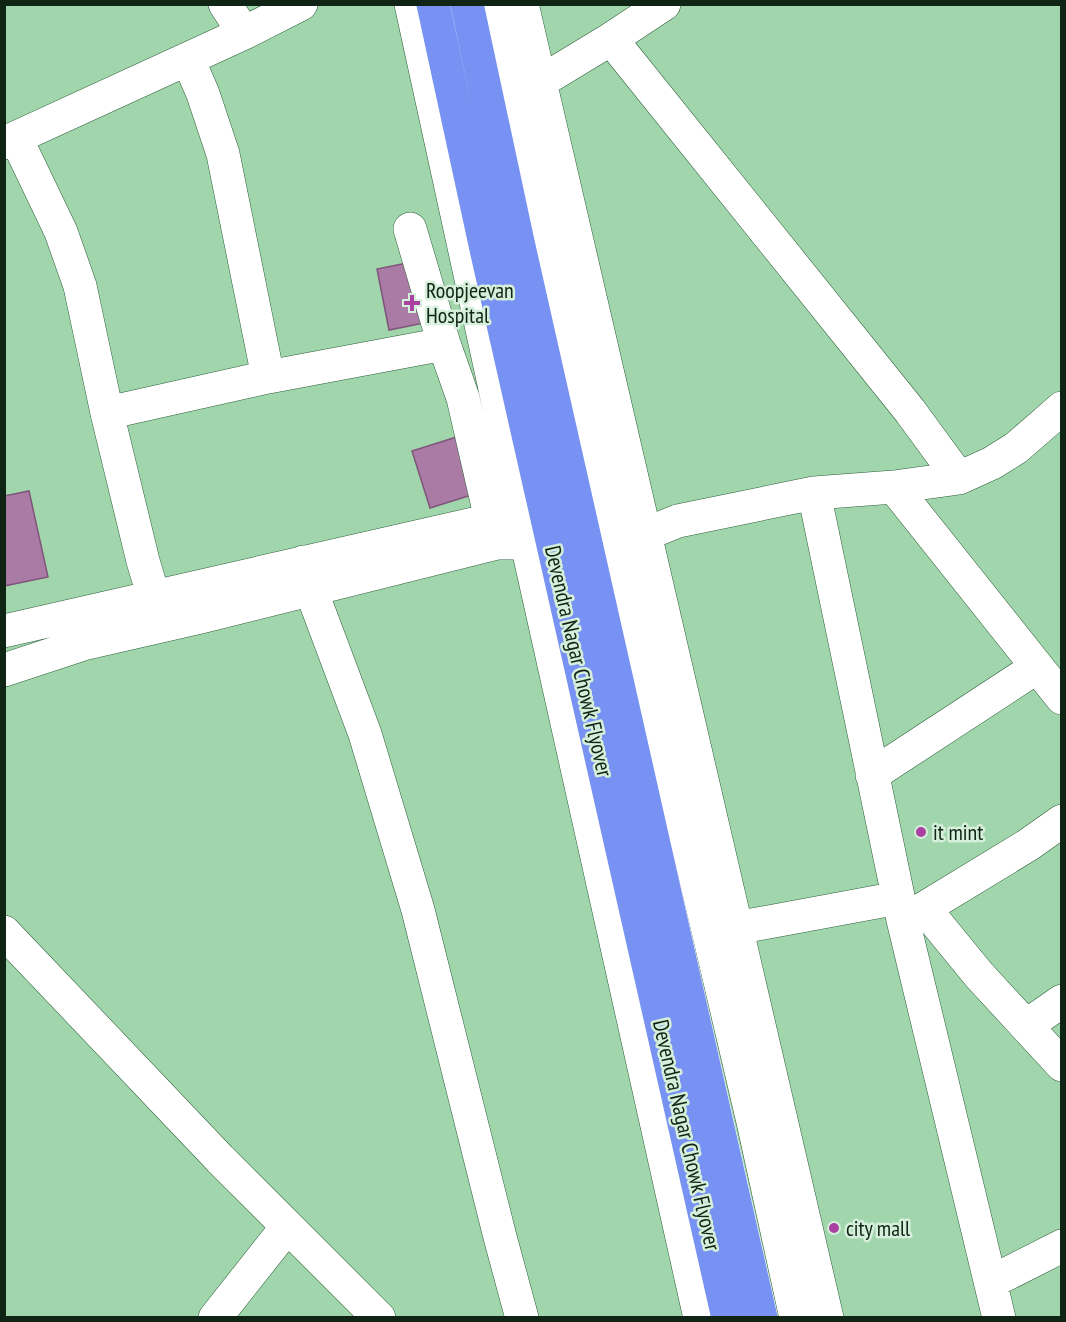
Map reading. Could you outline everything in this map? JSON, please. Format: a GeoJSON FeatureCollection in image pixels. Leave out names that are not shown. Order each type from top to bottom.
{"type":"FeatureCollection","features":[{"type":"Feature","properties":{"kind":"highway","name":"Devendra Nagar Chowk Flyover"},"geometry":{"type":"LineString","coordinates":[[433,4],[491,272],[728,1317]]}},
{"type":"Feature","properties":{"kind":"highway","name":"Devendra Nagar Chowk Flyover"},"geometry":{"type":"LineString","coordinates":[[467,4],[518,242],[761,1317]]}},
{"type":"Feature","properties":{"kind":"street"},"geometry":{"type":"LineString","coordinates":[[225,4],[244,33]]}},
{"type":"Feature","properties":{"kind":"street"},"geometry":{"type":"LineString","coordinates":[[158,611],[143,561],[107,413],[80,286],[61,232],[10,140],[244,33],[301,4]]}},
{"type":"Feature","properties":{"kind":"street"},"geometry":{"type":"LineString","coordinates":[[411,4],[510,531],[700,1317]]}},
{"type":"Feature","properties":{"kind":"street"},"geometry":{"type":"LineString","coordinates":[[496,4],[628,525],[680,689],[826,1317]]}},
{"type":"Feature","properties":{"kind":"street"},"geometry":{"type":"LineString","coordinates":[[522,4],[540,82],[628,525],[796,1317]]}},
{"type":"Feature","properties":{"kind":"street"},"geometry":{"type":"LineString","coordinates":[[540,82],[664,4]]}},
{"type":"Feature","properties":{"kind":"street"},"geometry":{"type":"LineString","coordinates":[[611,39],[910,411],[959,478]]}},
{"type":"Feature","properties":{"kind":"street"},"geometry":{"type":"LineString","coordinates":[[188,59],[203,94],[223,154],[268,377]]}},
{"type":"Feature","properties":{"kind":"street"},"geometry":{"type":"LineString","coordinates":[[410,229],[444,344],[510,531]]}},
{"type":"Feature","properties":{"kind":"street"},"geometry":{"type":"LineString","coordinates":[[107,413],[268,377],[444,344]]}},
{"type":"Feature","properties":{"kind":"street"},"geometry":{"type":"LineString","coordinates":[[4,632],[158,611],[510,531],[678,521],[814,493],[894,487],[959,478],[992,463],[1016,448],[1062,408]]}},
{"type":"Feature","properties":{"kind":"street"},"geometry":{"type":"LineString","coordinates":[[894,487],[1062,698]]}},
{"type":"Feature","properties":{"kind":"street"},"geometry":{"type":"LineString","coordinates":[[814,493],[872,775],[909,909],[999,1317]]}},
{"type":"Feature","properties":{"kind":"street"},"geometry":{"type":"LineString","coordinates":[[307,576],[365,734],[418,910],[522,1317]]}},
{"type":"Feature","properties":{"kind":"street"},"geometry":{"type":"LineString","coordinates":[[4,670],[83,644],[158,611]]}},
{"type":"Feature","properties":{"kind":"street"},"geometry":{"type":"LineString","coordinates":[[872,775],[1037,667]]}},
{"type":"Feature","properties":{"kind":"street"},"geometry":{"type":"LineString","coordinates":[[736,928],[909,909],[1028,845],[1062,821]]}},
{"type":"Feature","properties":{"kind":"street"},"geometry":{"type":"LineString","coordinates":[[909,909],[979,975],[1062,1065]]}},
{"type":"Feature","properties":{"kind":"street"},"geometry":{"type":"LineString","coordinates":[[4,933],[220,1160],[379,1317]]}},
{"type":"Feature","properties":{"kind":"street"},"geometry":{"type":"LineString","coordinates":[[1026,1026],[1062,1001]]}},
{"type":"Feature","properties":{"kind":"street"},"geometry":{"type":"LineString","coordinates":[[215,1317],[287,1227]]}},
{"type":"Feature","properties":{"kind":"street"},"geometry":{"type":"LineString","coordinates":[[991,1282],[1062,1246]]}},
{"type":"Feature","properties":{"kind":"building"},"geometry":{"type":"Polygon","coordinates":[[[422,260],[434,321],[389,330],[377,269],[422,260]]]}},
{"type":"Feature","properties":{"kind":"building"},"geometry":{"type":"Polygon","coordinates":[[[463,435],[481,492],[430,508],[412,451],[463,435]]]}},
{"type":"Feature","properties":{"kind":"building"},"geometry":{"type":"Polygon","coordinates":[[[29,491],[48,577],[4,586],[4,496],[29,491]]]}},
{"type":"Feature","properties":{"kind":"place","name":"Roopjeevan Hospital"},"geometry":{"type":"Point","coordinates":[412,303]}},
{"type":"Feature","properties":{"kind":"place","name":"it mint"},"geometry":{"type":"Point","coordinates":[921,832]}},
{"type":"Feature","properties":{"kind":"place","name":"city mall"},"geometry":{"type":"Point","coordinates":[834,1228]}}]}
